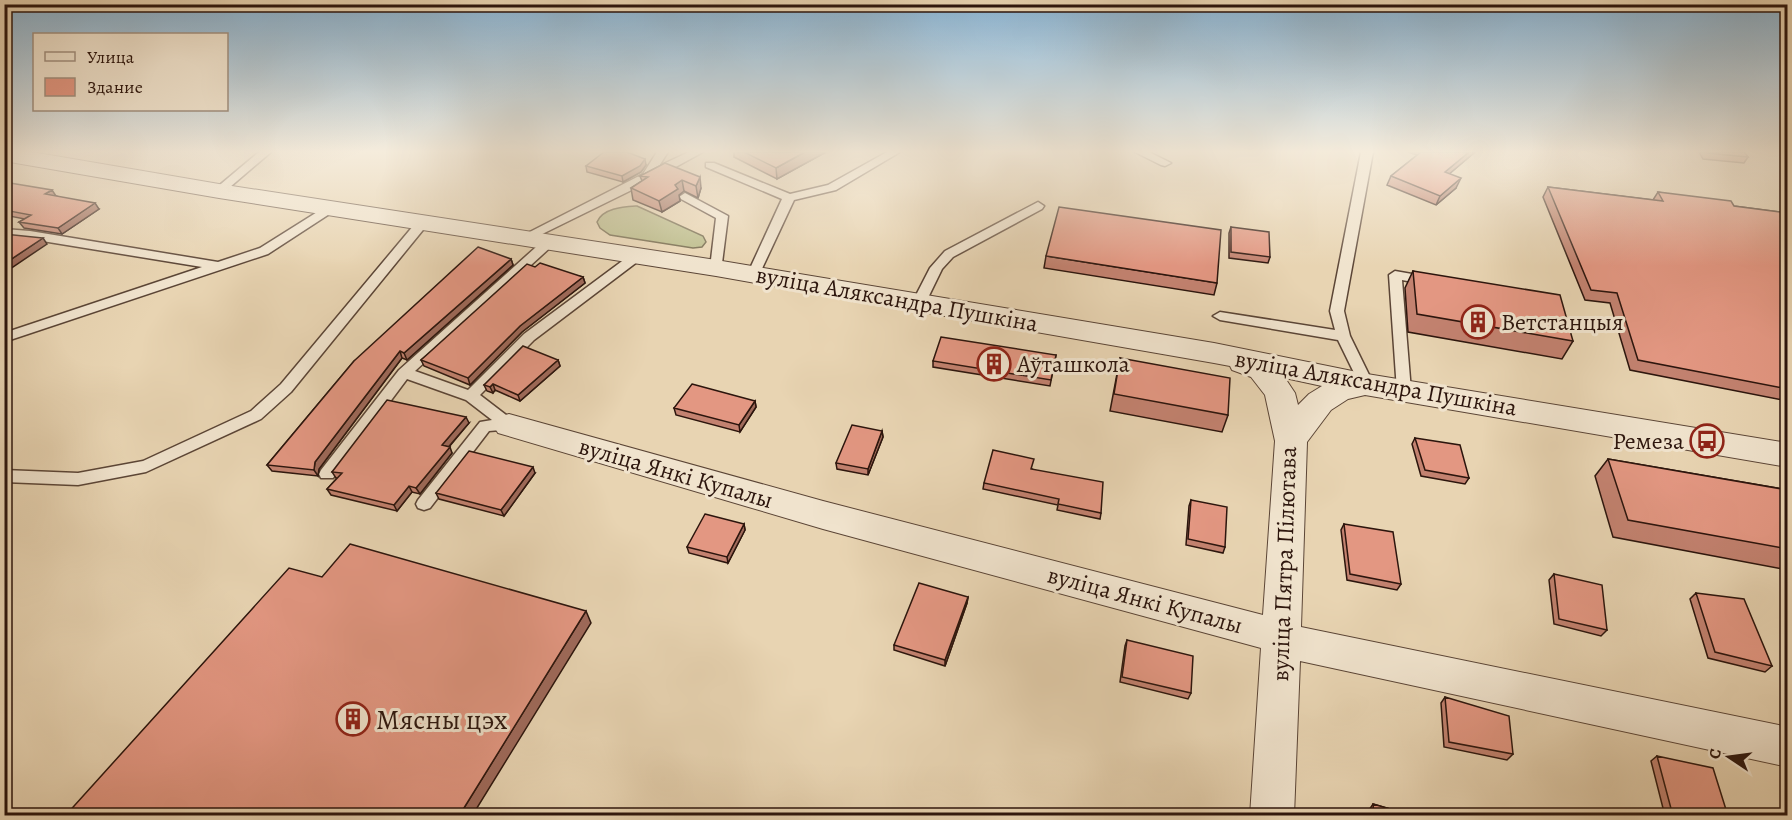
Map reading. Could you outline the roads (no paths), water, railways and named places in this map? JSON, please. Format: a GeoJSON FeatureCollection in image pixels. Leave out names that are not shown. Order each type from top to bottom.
{"type":"FeatureCollection","features":[{"type":"Feature","properties":{"kind":"street","name":"вуліца Аляксандра Пушкіна"},"geometry":{"type":"LineString","coordinates":[[215,190],[716,268],[1214,353],[1367,385],[1788,454]]}},
{"type":"Feature","properties":{"kind":"street","name":"вуліца Пятра Пілютава"},"geometry":{"type":"LineString","coordinates":[[1214,353],[1262,370],[1280,393],[1291,441],[1283,637],[1272,816]]}},
{"type":"Feature","properties":{"kind":"street"},"geometry":{"type":"LineString","coordinates":[[1291,441],[1310,410],[1329,394],[1342,388],[1367,385]]}},
{"type":"Feature","properties":{"kind":"street","name":"вуліца Янкі Купалы"},"geometry":{"type":"LineString","coordinates":[[508,424],[823,515],[1283,637],[1305,646],[1788,747]]}},
{"type":"Feature","properties":{"kind":"lane"},"geometry":{"type":"LineString","coordinates":[[327,474],[404,373],[537,240],[626,190]]}},
{"type":"Feature","properties":{"kind":"lane"},"geometry":{"type":"LineString","coordinates":[[770,190],[789,198],[822,190]]}},
{"type":"Feature","properties":{"kind":"lane"},"geometry":{"type":"LineString","coordinates":[[1357,190],[1337,311],[1343,336],[1367,385]]}},
{"type":"Feature","properties":{"kind":"lane"},"geometry":{"type":"LineString","coordinates":[[686,197],[722,216],[716,268]]}},
{"type":"Feature","properties":{"kind":"lane"},"geometry":{"type":"LineString","coordinates":[[753,275],[789,198]]}},
{"type":"Feature","properties":{"kind":"lane"},"geometry":{"type":"LineString","coordinates":[[919,303],[936,268],[949,254],[1038,206]]}},
{"type":"Feature","properties":{"kind":"lane"},"geometry":{"type":"LineString","coordinates":[[4,338],[264,251],[330,208]]}},
{"type":"Feature","properties":{"kind":"lane"},"geometry":{"type":"LineString","coordinates":[[4,476],[78,479],[146,466],[256,415],[286,388],[423,222]]}},
{"type":"Feature","properties":{"kind":"lane"},"geometry":{"type":"LineString","coordinates":[[4,233],[30,235],[219,266]]}},
{"type":"Feature","properties":{"kind":"lane"},"geometry":{"type":"LineString","coordinates":[[471,396],[529,337],[637,255]]}},
{"type":"Feature","properties":{"kind":"lane"},"geometry":{"type":"LineString","coordinates":[[1404,391],[1395,275],[1439,283]]}},
{"type":"Feature","properties":{"kind":"lane"},"geometry":{"type":"LineString","coordinates":[[1220,316],[1343,336]]}},
{"type":"Feature","properties":{"kind":"lane"},"geometry":{"type":"LineString","coordinates":[[404,373],[471,396],[508,424]]}},
{"type":"Feature","properties":{"kind":"lane"},"geometry":{"type":"LineString","coordinates":[[424,504],[484,426],[508,424]]}},
{"type":"Feature","properties":{"kind":"place","name":"Ветстанцыя"},"geometry":{"type":"Point","coordinates":[1478,322]}},
{"type":"Feature","properties":{"kind":"place","name":"Аўташкола"},"geometry":{"type":"Point","coordinates":[994,364]}},
{"type":"Feature","properties":{"kind":"place","name":"Ремеза"},"geometry":{"type":"Point","coordinates":[1707,441]}},
{"type":"Feature","properties":{"kind":"place","name":"Мясны цэх"},"geometry":{"type":"Point","coordinates":[353,719]}}]}
